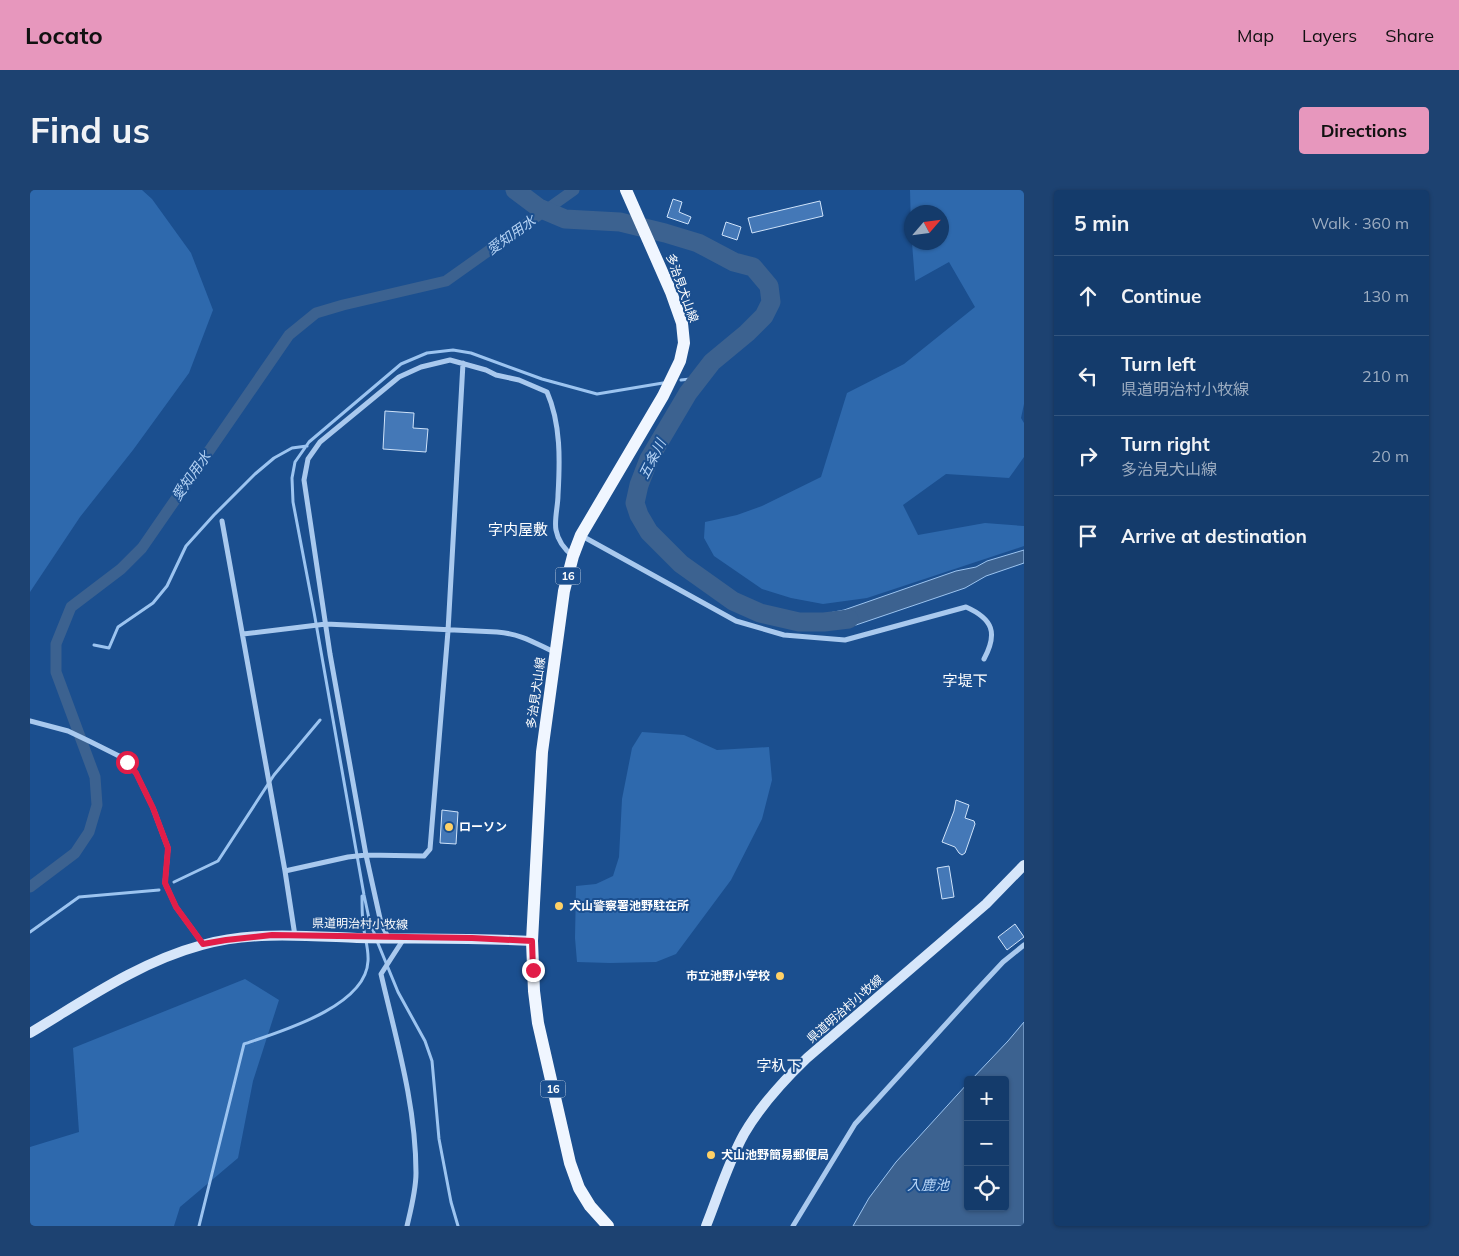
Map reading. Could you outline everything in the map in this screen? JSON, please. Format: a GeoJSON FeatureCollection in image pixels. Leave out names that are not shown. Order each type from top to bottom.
{"type":"FeatureCollection","features":[{"type":"Feature","properties":{"kind":"main road","name":"多治見犬山線"},"geometry":{"type":"LineString","coordinates":[[608,1226],[590,1206],[579,1188],[570,1163],[538,1023],[534,991],[532,941],[542,752],[564,591],[573,556],[581,535],[663,396],[680,361],[684,344],[682,323],[671,292],[626,190]]}},
{"type":"Feature","properties":{"kind":"main road","name":"県道明治村小牧線"},"geometry":{"type":"LineString","coordinates":[[706,1226],[744,1135],[774,1091],[807,1058],[986,904],[1024,865]]}},
{"type":"Feature","properties":{"kind":"main road","name":"県道明治村小牧線"},"geometry":{"type":"LineString","coordinates":[[30,1033],[141,968],[203,944],[250,937],[295,936],[532,941]]}},
{"type":"Feature","properties":{"kind":"street"},"geometry":{"type":"LineString","coordinates":[[386,937],[365,855],[324,624],[304,480],[308,459],[320,442],[399,377],[421,367],[450,360],[486,370],[496,375],[519,380],[547,392],[553,406],[560,465],[556,529],[561,544],[573,556]]}},
{"type":"Feature","properties":{"kind":"street"},"geometry":{"type":"LineString","coordinates":[[285,871],[365,855],[424,856],[430,849],[448,631],[463,363]]}},
{"type":"Feature","properties":{"kind":"street"},"geometry":{"type":"LineString","coordinates":[[222,521],[295,936]]}},
{"type":"Feature","properties":{"kind":"street"},"geometry":{"type":"LineString","coordinates":[[581,535],[736,620],[784,635],[845,640],[966,607],[983,616],[990,625],[992,636],[990,647],[984,658]]}},
{"type":"Feature","properties":{"kind":"street"},"geometry":{"type":"LineString","coordinates":[[242,634],[324,624],[514,634],[555,653]]}},
{"type":"Feature","properties":{"kind":"street"},"geometry":{"type":"LineString","coordinates":[[30,721],[68,731],[91,742],[119,756],[136,773],[153,808],[168,848],[165,883],[176,907],[203,944]]}},
{"type":"Feature","properties":{"kind":"street"},"geometry":{"type":"LineString","coordinates":[[404,937],[381,974],[403,1062],[414,1140],[416,1175],[407,1226]]}},
{"type":"Feature","properties":{"kind":"street"},"geometry":{"type":"LineString","coordinates":[[793,1226],[855,1124],[1003,962],[1024,945]]}},
{"type":"Feature","properties":{"kind":"shaded area"},"geometry":{"type":"Polygon","coordinates":[[[30,190],[142,190],[152,199],[191,253],[213,310],[189,373],[133,450],[80,517],[30,592],[30,190]]]}},
{"type":"Feature","properties":{"kind":"shaded area"},"geometry":{"type":"Polygon","coordinates":[[[910,190],[1024,190],[1024,404],[1021,418],[1024,423],[1024,457],[1009,478],[946,474],[903,505],[918,535],[985,523],[1024,526],[1024,546],[867,598],[823,604],[791,598],[762,589],[714,556],[704,538],[705,522],[737,515],[762,506],[821,477],[847,393],[904,364],[975,307],[949,262],[915,281],[913,250],[949,250],[949,205],[910,205],[910,190]]]}},
{"type":"Feature","properties":{"kind":"shaded area"},"geometry":{"type":"Polygon","coordinates":[[[642,732],[684,735],[717,750],[769,747],[772,780],[762,819],[731,880],[676,954],[656,962],[577,962],[575,938],[576,886],[596,884],[613,876],[619,857],[622,799],[632,748],[642,732]]]}},
{"type":"Feature","properties":{"kind":"shaded area"},"geometry":{"type":"Polygon","coordinates":[[[245,979],[279,1000],[253,1081],[238,1158],[180,1207],[174,1226],[30,1226],[30,1147],[79,1132],[73,1048],[245,979]]]}},
{"type":"Feature","properties":{"kind":"water"},"geometry":{"type":"Polygon","coordinates":[[[1024,550],[1024,563],[986,576],[965,588],[856,625],[824,630],[824,614],[844,610],[956,571],[976,567],[987,561],[1024,550]]]}},
{"type":"Feature","properties":{"kind":"water","name":"入鹿池"},"geometry":{"type":"Polygon","coordinates":[[[1024,1022],[1024,1226],[853,1226],[869,1198],[896,1162],[964,1087],[964,1211],[1009,1211],[1009,1076],[975,1076],[1024,1022]]]}},
{"type":"Feature","properties":{"kind":"building"},"geometry":{"type":"Polygon","coordinates":[[[673,199],[682,202],[679,212],[691,217],[688,224],[667,217],[673,199]]]}},
{"type":"Feature","properties":{"kind":"building"},"geometry":{"type":"Polygon","coordinates":[[[820,201],[823,216],[752,233],[748,218],[820,201]]]}},
{"type":"Feature","properties":{"kind":"building"},"geometry":{"type":"Polygon","coordinates":[[[726,222],[741,227],[737,240],[722,235],[726,222]]]}},
{"type":"Feature","properties":{"kind":"building"},"geometry":{"type":"Polygon","coordinates":[[[385,411],[414,413],[413,428],[428,429],[426,452],[383,449],[385,411]]]}},
{"type":"Feature","properties":{"kind":"building"},"geometry":{"type":"Polygon","coordinates":[[[956,800],[969,805],[965,818],[974,821],[975,824],[965,853],[962,855],[955,847],[942,842],[954,811],[956,800]]]}},
{"type":"Feature","properties":{"kind":"building","name":"ローソン"},"geometry":{"type":"Polygon","coordinates":[[[442,810],[458,812],[456,844],[440,843],[442,810]]]}},
{"type":"Feature","properties":{"kind":"building"},"geometry":{"type":"Polygon","coordinates":[[[949,866],[954,897],[942,899],[937,868],[949,866]]]}},
{"type":"Feature","properties":{"kind":"building"},"geometry":{"type":"Polygon","coordinates":[[[1015,924],[1024,937],[1007,950],[998,937],[1015,924]]]}},
{"type":"Feature","properties":{"kind":"waterway","name":"五条川"},"geometry":{"type":"LineString","coordinates":[[515,190],[539,208],[565,219],[620,222],[698,243],[734,262],[753,267],[769,286],[771,302],[764,316],[712,362],[688,393],[649,459],[639,485],[635,503],[639,515],[649,532],[681,564],[733,601],[760,613],[799,622],[849,619]]}},
{"type":"Feature","properties":{"kind":"waterway","name":"愛知用水"},"geometry":{"type":"LineString","coordinates":[[30,887],[75,853],[89,832],[97,805],[95,777],[56,672],[56,644],[71,607],[121,569],[142,548],[289,335],[316,313],[446,281],[574,190]]}},
{"type":"Feature","properties":{"kind":"waterway"},"geometry":{"type":"LineString","coordinates":[[375,935],[370,923],[364,895],[293,502],[292,478],[295,462],[309,442],[401,364],[427,353],[453,350],[471,353],[542,379],[597,394],[663,383]]}},
{"type":"Feature","properties":{"kind":"waterway"},"geometry":{"type":"LineString","coordinates":[[681,380],[700,378]]}},
{"type":"Feature","properties":{"kind":"waterway"},"geometry":{"type":"LineString","coordinates":[[94,645],[109,648],[118,627],[153,603],[167,586],[186,546],[255,474],[274,458],[292,448],[307,446]]}},
{"type":"Feature","properties":{"kind":"waterway"},"geometry":{"type":"LineString","coordinates":[[174,882],[218,861],[274,775],[320,720]]}},
{"type":"Feature","properties":{"kind":"waterway"},"geometry":{"type":"LineString","coordinates":[[30,932],[79,897],[159,890]]}},
{"type":"Feature","properties":{"kind":"waterway"},"geometry":{"type":"LineString","coordinates":[[199,1226],[244,1044],[298,1025],[337,1004],[353,992],[364,977],[368,961],[362,896]]}},
{"type":"Feature","properties":{"kind":"waterway"},"geometry":{"type":"LineString","coordinates":[[377,941],[398,992],[425,1041],[432,1061],[439,1139],[451,1202],[458,1226]]}},
{"type":"Feature","properties":{"kind":"place","name":"ローソン"},"geometry":{"type":"Point","coordinates":[449,827]}},
{"type":"Feature","properties":{"kind":"place","name":"犬山警察署池野駐在所"},"geometry":{"type":"Point","coordinates":[559,906]}},
{"type":"Feature","properties":{"kind":"place","name":"市立池野小学校"},"geometry":{"type":"Point","coordinates":[780,976]}},
{"type":"Feature","properties":{"kind":"place","name":"犬山池野簡易郵便局"},"geometry":{"type":"Point","coordinates":[711,1155]}},
{"type":"Feature","properties":{"kind":"district","name":"字内屋敷"},"geometry":{"type":"Point","coordinates":[518,530]}},
{"type":"Feature","properties":{"kind":"district","name":"字堤下"},"geometry":{"type":"Point","coordinates":[965,681]}},
{"type":"Feature","properties":{"kind":"district","name":"字杁下"},"geometry":{"type":"Point","coordinates":[779,1066]}},
{"type":"Feature","properties":{"kind":"route"},"geometry":{"type":"LineString","coordinates":[[127,762],[136,773],[153,808],[168,848],[165,883],[176,907],[203,944],[272,935],[359,938],[472,938],[532,941],[533,970]]}}]}
